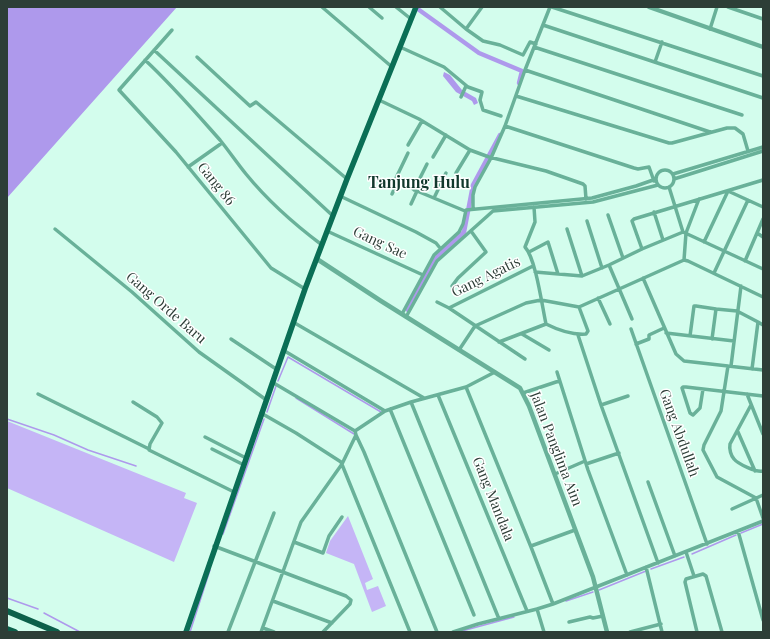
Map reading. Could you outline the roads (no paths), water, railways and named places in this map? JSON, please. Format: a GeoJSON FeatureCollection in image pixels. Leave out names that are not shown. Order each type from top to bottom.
{"type":"FeatureCollection","features":[{"type":"Feature","properties":{"kind":"highway"},"geometry":{"type":"LineString","coordinates":[[7,611],[56,632]]}},
{"type":"Feature","properties":{"kind":"highway"},"geometry":{"type":"LineString","coordinates":[[7,628],[15,632]]}},
{"type":"Feature","properties":{"kind":"main road"},"geometry":{"type":"LineString","coordinates":[[186,632],[214,546],[244,465],[271,382],[293,322],[302,288],[317,259],[340,196],[416,9]]}},
{"type":"Feature","properties":{"kind":"street"},"geometry":{"type":"LineString","coordinates":[[322,7],[392,67]]}},
{"type":"Feature","properties":{"kind":"street"},"geometry":{"type":"LineString","coordinates":[[368,7],[382,18]]}},
{"type":"Feature","properties":{"kind":"street"},"geometry":{"type":"LineString","coordinates":[[396,7],[411,19]]}},
{"type":"Feature","properties":{"kind":"street"},"geometry":{"type":"LineString","coordinates":[[440,7],[466,29],[483,40],[500,45],[523,55],[530,42],[535,45],[742,115]]}},
{"type":"Feature","properties":{"kind":"street"},"geometry":{"type":"LineString","coordinates":[[466,29],[482,7]]}},
{"type":"Feature","properties":{"kind":"street"},"geometry":{"type":"LineString","coordinates":[[472,209],[475,187],[488,157],[505,126],[525,70],[551,7],[763,76]]}},
{"type":"Feature","properties":{"kind":"street"},"geometry":{"type":"LineString","coordinates":[[649,7],[763,47]]}},
{"type":"Feature","properties":{"kind":"street"},"geometry":{"type":"LineString","coordinates":[[710,29],[717,7]]}},
{"type":"Feature","properties":{"kind":"street"},"geometry":{"type":"LineString","coordinates":[[728,7],[763,18]]}},
{"type":"Feature","properties":{"kind":"street"},"geometry":{"type":"LineString","coordinates":[[543,25],[763,98]]}},
{"type":"Feature","properties":{"kind":"street"},"geometry":{"type":"LineString","coordinates":[[172,30],[145,60],[176,91],[271,201],[307,234],[322,244]]}},
{"type":"Feature","properties":{"kind":"street"},"geometry":{"type":"LineString","coordinates":[[655,62],[662,42]]}},
{"type":"Feature","properties":{"kind":"street"},"geometry":{"type":"LineString","coordinates":[[400,47],[444,67],[466,86],[482,92],[480,100],[484,110],[501,116]]}},
{"type":"Feature","properties":{"kind":"street"},"geometry":{"type":"LineString","coordinates":[[154,50],[333,216]]}},
{"type":"Feature","properties":{"kind":"street"},"geometry":{"type":"LineString","coordinates":[[197,57],[250,106],[256,102],[347,179]]}},
{"type":"Feature","properties":{"kind":"street","name":"Gang 86"},"geometry":{"type":"LineString","coordinates":[[145,60],[119,90],[176,152],[271,268],[302,288]]}},
{"type":"Feature","properties":{"kind":"street"},"geometry":{"type":"LineString","coordinates":[[525,70],[710,132]]}},
{"type":"Feature","properties":{"kind":"street"},"geometry":{"type":"LineString","coordinates":[[461,97],[466,86]]}},
{"type":"Feature","properties":{"kind":"street"},"geometry":{"type":"LineString","coordinates":[[516,96],[669,143],[726,128],[737,129],[743,134],[748,151]]}},
{"type":"Feature","properties":{"kind":"street"},"geometry":{"type":"LineString","coordinates":[[379,100],[422,121],[470,150],[488,157],[546,172],[583,184],[585,186],[586,199]]}},
{"type":"Feature","properties":{"kind":"street"},"geometry":{"type":"LineString","coordinates":[[408,145],[422,121]]}},
{"type":"Feature","properties":{"kind":"street"},"geometry":{"type":"LineString","coordinates":[[505,126],[634,168],[649,167],[658,185]]}},
{"type":"Feature","properties":{"kind":"street"},"geometry":{"type":"LineString","coordinates":[[433,157],[446,135]]}},
{"type":"Feature","properties":{"kind":"street"},"geometry":{"type":"LineString","coordinates":[[188,168],[222,143]]}},
{"type":"Feature","properties":{"kind":"street"},"geometry":{"type":"LineString","coordinates":[[673,174],[763,147]]}},
{"type":"Feature","properties":{"kind":"street"},"geometry":{"type":"LineString","coordinates":[[456,173],[470,150]]}},
{"type":"Feature","properties":{"kind":"street"},"geometry":{"type":"LineString","coordinates":[[674,179],[763,151]]}},
{"type":"Feature","properties":{"kind":"street"},"geometry":{"type":"LineString","coordinates":[[392,194],[398,181],[396,178],[408,154]]}},
{"type":"Feature","properties":{"kind":"street"},"geometry":{"type":"LineString","coordinates":[[411,204],[427,164]]}},
{"type":"Feature","properties":{"kind":"street"},"geometry":{"type":"LineString","coordinates":[[398,181],[434,198],[466,210],[534,207],[593,202],[658,185],[661,187],[668,187],[672,184],[674,179],[673,174],[669,171],[662,170],[657,174],[655,180]]}},
{"type":"Feature","properties":{"kind":"street"},"geometry":{"type":"LineString","coordinates":[[434,198],[446,173]]}},
{"type":"Feature","properties":{"kind":"street"},"geometry":{"type":"LineString","coordinates":[[404,316],[438,261],[493,209],[586,199],[602,196],[655,180]]}},
{"type":"Feature","properties":{"kind":"street"},"geometry":{"type":"LineString","coordinates":[[642,249],[632,221],[634,219],[763,180]]}},
{"type":"Feature","properties":{"kind":"street"},"geometry":{"type":"LineString","coordinates":[[668,187],[685,232],[763,269]]}},
{"type":"Feature","properties":{"kind":"street"},"geometry":{"type":"LineString","coordinates":[[728,191],[763,207]]}},
{"type":"Feature","properties":{"kind":"street"},"geometry":{"type":"LineString","coordinates":[[704,242],[728,191]]}},
{"type":"Feature","properties":{"kind":"street"},"geometry":{"type":"LineString","coordinates":[[340,196],[416,232],[436,243],[440,248]]}},
{"type":"Feature","properties":{"kind":"street"},"geometry":{"type":"LineString","coordinates":[[684,260],[685,232],[699,199]]}},
{"type":"Feature","properties":{"kind":"street"},"geometry":{"type":"LineString","coordinates":[[714,273],[748,200]]}},
{"type":"Feature","properties":{"kind":"street"},"geometry":{"type":"LineString","coordinates":[[757,204],[763,202]]}},
{"type":"Feature","properties":{"kind":"street"},"geometry":{"type":"LineString","coordinates":[[534,207],[535,222],[525,247],[529,252],[535,272],[546,324]]}},
{"type":"Feature","properties":{"kind":"street"},"geometry":{"type":"LineString","coordinates":[[404,316],[434,255],[459,232],[463,224],[466,210]]}},
{"type":"Feature","properties":{"kind":"street"},"geometry":{"type":"LineString","coordinates":[[654,212],[663,240]]}},
{"type":"Feature","properties":{"kind":"street"},"geometry":{"type":"LineString","coordinates":[[608,215],[622,258]]}},
{"type":"Feature","properties":{"kind":"street"},"geometry":{"type":"LineString","coordinates":[[745,261],[763,219]]}},
{"type":"Feature","properties":{"kind":"street"},"geometry":{"type":"LineString","coordinates":[[587,221],[602,268]]}},
{"type":"Feature","properties":{"kind":"street","name":"Gang Orde Baru"},"geometry":{"type":"LineString","coordinates":[[55,229],[132,292],[199,352],[266,399]]}},
{"type":"Feature","properties":{"kind":"street"},"geometry":{"type":"LineString","coordinates":[[567,229],[582,276]]}},
{"type":"Feature","properties":{"kind":"street","name":"Gang Sae"},"geometry":{"type":"LineString","coordinates":[[327,231],[423,275]]}},
{"type":"Feature","properties":{"kind":"street"},"geometry":{"type":"LineString","coordinates":[[452,286],[458,278],[486,252],[471,231]]}},
{"type":"Feature","properties":{"kind":"street"},"geometry":{"type":"LineString","coordinates":[[535,272],[582,276],[609,266],[642,249],[685,232]]}},
{"type":"Feature","properties":{"kind":"street"},"geometry":{"type":"LineString","coordinates":[[757,233],[763,236]]}},
{"type":"Feature","properties":{"kind":"street"},"geometry":{"type":"LineString","coordinates":[[529,252],[548,242],[558,274]]}},
{"type":"Feature","properties":{"kind":"street","name":"Jalan Panglima Aim"},"geometry":{"type":"LineString","coordinates":[[317,259],[404,316],[520,388],[555,474],[596,587],[607,632]]}},
{"type":"Feature","properties":{"kind":"street"},"geometry":{"type":"LineString","coordinates":[[459,350],[475,326],[526,303],[541,300],[579,306],[684,260],[763,297]]}},
{"type":"Feature","properties":{"kind":"street","name":"Gang Agatis"},"geometry":{"type":"LineString","coordinates":[[449,308],[533,266]]}},
{"type":"Feature","properties":{"kind":"street"},"geometry":{"type":"LineString","coordinates":[[609,266],[632,319]]}},
{"type":"Feature","properties":{"kind":"street"},"geometry":{"type":"LineString","coordinates":[[643,278],[666,333],[676,354],[681,359],[763,370]]}},
{"type":"Feature","properties":{"kind":"street"},"geometry":{"type":"LineString","coordinates":[[453,632],[553,604],[708,544],[763,520],[756,498],[717,477],[704,450],[704,445],[720,414],[734,341],[741,286]]}},
{"type":"Feature","properties":{"kind":"street"},"geometry":{"type":"LineString","coordinates":[[598,298],[610,324]]}},
{"type":"Feature","properties":{"kind":"street"},"geometry":{"type":"LineString","coordinates":[[438,302],[525,359]]}},
{"type":"Feature","properties":{"kind":"street"},"geometry":{"type":"LineString","coordinates":[[499,342],[546,324],[578,334],[586,334],[588,331],[579,306]]}},
{"type":"Feature","properties":{"kind":"street"},"geometry":{"type":"LineString","coordinates":[[690,336],[694,306],[737,311],[763,325]]}},
{"type":"Feature","properties":{"kind":"street"},"geometry":{"type":"LineString","coordinates":[[712,339],[716,309]]}},
{"type":"Feature","properties":{"kind":"street"},"geometry":{"type":"LineString","coordinates":[[293,322],[424,398]]}},
{"type":"Feature","properties":{"kind":"street"},"geometry":{"type":"LineString","coordinates":[[752,369],[758,322]]}},
{"type":"Feature","properties":{"kind":"street"},"geometry":{"type":"LineString","coordinates":[[636,344],[649,338],[649,335],[664,328]]}},
{"type":"Feature","properties":{"kind":"street","name":"Gang Abdullah"},"geometry":{"type":"LineString","coordinates":[[631,329],[708,544]]}},
{"type":"Feature","properties":{"kind":"street"},"geometry":{"type":"LineString","coordinates":[[666,333],[734,341]]}},
{"type":"Feature","properties":{"kind":"street"},"geometry":{"type":"LineString","coordinates":[[522,334],[549,350]]}},
{"type":"Feature","properties":{"kind":"street"},"geometry":{"type":"LineString","coordinates":[[578,334],[601,405],[658,563]]}},
{"type":"Feature","properties":{"kind":"street"},"geometry":{"type":"LineString","coordinates":[[231,339],[276,369]]}},
{"type":"Feature","properties":{"kind":"street"},"geometry":{"type":"LineString","coordinates":[[283,350],[385,411]]}},
{"type":"Feature","properties":{"kind":"street"},"geometry":{"type":"LineString","coordinates":[[274,632],[262,630],[301,522],[342,464],[355,433],[385,411],[424,398],[466,387],[495,372]]}},
{"type":"Feature","properties":{"kind":"street"},"geometry":{"type":"LineString","coordinates":[[557,372],[586,463],[627,575]]}},
{"type":"Feature","properties":{"kind":"street"},"geometry":{"type":"LineString","coordinates":[[523,393],[560,380]]}},
{"type":"Feature","properties":{"kind":"street"},"geometry":{"type":"LineString","coordinates":[[271,382],[355,433],[437,632]]}},
{"type":"Feature","properties":{"kind":"street"},"geometry":{"type":"LineString","coordinates":[[466,387],[553,604]]}},
{"type":"Feature","properties":{"kind":"street"},"geometry":{"type":"LineString","coordinates":[[703,389],[700,408],[693,415],[690,412],[683,388],[703,389],[725,391],[763,396]]}},
{"type":"Feature","properties":{"kind":"street"},"geometry":{"type":"LineString","coordinates":[[38,394],[234,492]]}},
{"type":"Feature","properties":{"kind":"street"},"geometry":{"type":"LineString","coordinates":[[747,394],[750,405],[763,434]]}},
{"type":"Feature","properties":{"kind":"street","name":"Gang Mandala"},"geometry":{"type":"LineString","coordinates":[[438,395],[527,612]]}},
{"type":"Feature","properties":{"kind":"street"},"geometry":{"type":"LineString","coordinates":[[601,405],[628,396]]}},
{"type":"Feature","properties":{"kind":"street"},"geometry":{"type":"LineString","coordinates":[[133,402],[157,417],[162,423],[154,435],[149,449]]}},
{"type":"Feature","properties":{"kind":"street"},"geometry":{"type":"LineString","coordinates":[[412,402],[499,619]]}},
{"type":"Feature","properties":{"kind":"street"},"geometry":{"type":"LineString","coordinates":[[750,405],[738,432],[729,447],[735,460],[755,471],[763,471]]}},
{"type":"Feature","properties":{"kind":"street"},"geometry":{"type":"LineString","coordinates":[[390,409],[474,615]]}},
{"type":"Feature","properties":{"kind":"street"},"geometry":{"type":"LineString","coordinates":[[261,413],[320,448],[342,464],[410,632]]}},
{"type":"Feature","properties":{"kind":"street"},"geometry":{"type":"LineString","coordinates":[[738,432],[755,471]]}},
{"type":"Feature","properties":{"kind":"street"},"geometry":{"type":"LineString","coordinates":[[205,437],[246,458]]}},
{"type":"Feature","properties":{"kind":"street"},"geometry":{"type":"LineString","coordinates":[[212,449],[244,465]]}},
{"type":"Feature","properties":{"kind":"street"},"geometry":{"type":"LineString","coordinates":[[555,474],[619,453]]}},
{"type":"Feature","properties":{"kind":"street"},"geometry":{"type":"LineString","coordinates":[[648,482],[675,556]]}},
{"type":"Feature","properties":{"kind":"street"},"geometry":{"type":"LineString","coordinates":[[732,509],[763,495]]}},
{"type":"Feature","properties":{"kind":"street"},"geometry":{"type":"LineString","coordinates":[[228,632],[274,512]]}},
{"type":"Feature","properties":{"kind":"street"},"geometry":{"type":"LineString","coordinates":[[294,542],[323,553],[329,536],[342,517]]}},
{"type":"Feature","properties":{"kind":"street"},"geometry":{"type":"LineString","coordinates":[[531,546],[575,530]]}},
{"type":"Feature","properties":{"kind":"street"},"geometry":{"type":"LineString","coordinates":[[738,531],[763,620]]}},
{"type":"Feature","properties":{"kind":"street"},"geometry":{"type":"LineString","coordinates":[[214,546],[346,596],[351,600],[349,605],[323,632]]}},
{"type":"Feature","properties":{"kind":"street"},"geometry":{"type":"LineString","coordinates":[[686,552],[694,576]]}},
{"type":"Feature","properties":{"kind":"street"},"geometry":{"type":"LineString","coordinates":[[646,567],[662,632]]}},
{"type":"Feature","properties":{"kind":"street"},"geometry":{"type":"LineString","coordinates":[[697,632],[685,582],[686,579],[703,574],[706,576],[722,632]]}},
{"type":"Feature","properties":{"kind":"street"},"geometry":{"type":"LineString","coordinates":[[273,601],[332,623]]}},
{"type":"Feature","properties":{"kind":"street"},"geometry":{"type":"LineString","coordinates":[[537,609],[543,632]]}},
{"type":"Feature","properties":{"kind":"street"},"geometry":{"type":"LineString","coordinates":[[569,622],[590,617],[593,618],[603,616]]}},
{"type":"Feature","properties":{"kind":"street"},"geometry":{"type":"LineString","coordinates":[[630,632],[661,624]]}},
{"type":"Feature","properties":{"kind":"waterway"},"geometry":{"type":"LineString","coordinates":[[415,7],[479,53],[522,71],[519,83]]}},
{"type":"Feature","properties":{"kind":"waterway"},"geometry":{"type":"LineString","coordinates":[[408,310],[436,258],[464,232],[473,185],[500,135]]}},
{"type":"Feature","properties":{"kind":"waterway"},"geometry":{"type":"LineString","coordinates":[[278,381],[288,357],[381,412]]}},
{"type":"Feature","properties":{"kind":"waterway"},"geometry":{"type":"LineString","coordinates":[[267,412],[276,386]]}},
{"type":"Feature","properties":{"kind":"waterway"},"geometry":{"type":"LineString","coordinates":[[296,398],[354,434]]}},
{"type":"Feature","properties":{"kind":"waterway"},"geometry":{"type":"LineString","coordinates":[[7,419],[54,435],[88,450],[136,466]]}},
{"type":"Feature","properties":{"kind":"waterway"},"geometry":{"type":"LineString","coordinates":[[223,534],[264,419]]}},
{"type":"Feature","properties":{"kind":"waterway"},"geometry":{"type":"LineString","coordinates":[[741,533],[763,524]]}},
{"type":"Feature","properties":{"kind":"waterway"},"geometry":{"type":"LineString","coordinates":[[692,554],[736,535]]}},
{"type":"Feature","properties":{"kind":"waterway"},"geometry":{"type":"LineString","coordinates":[[651,569],[684,557]]}},
{"type":"Feature","properties":{"kind":"waterway"},"geometry":{"type":"LineString","coordinates":[[190,632],[210,570]]}},
{"type":"Feature","properties":{"kind":"waterway"},"geometry":{"type":"LineString","coordinates":[[599,590],[646,571]]}},
{"type":"Feature","properties":{"kind":"waterway"},"geometry":{"type":"LineString","coordinates":[[566,601],[593,592]]}},
{"type":"Feature","properties":{"kind":"waterway"},"geometry":{"type":"LineString","coordinates":[[7,598],[38,609]]}},
{"type":"Feature","properties":{"kind":"waterway"},"geometry":{"type":"LineString","coordinates":[[44,613],[80,632]]}},
{"type":"Feature","properties":{"kind":"waterway"},"geometry":{"type":"LineString","coordinates":[[462,631],[514,617]]}},
{"type":"Feature","properties":{"kind":"district","name":"Tanjung Hulu"},"geometry":{"type":"Point","coordinates":[419,183]}}]}
